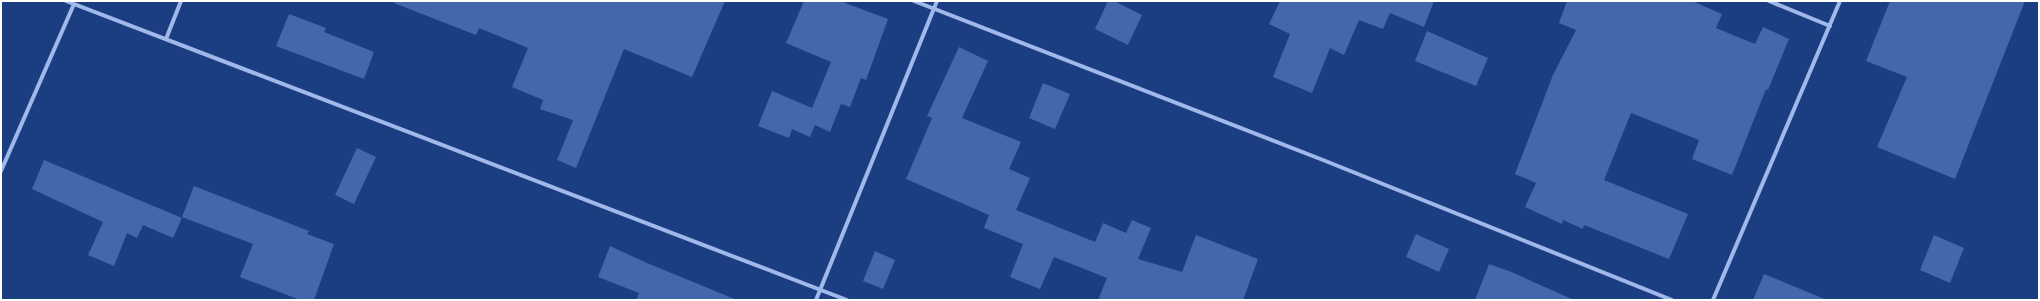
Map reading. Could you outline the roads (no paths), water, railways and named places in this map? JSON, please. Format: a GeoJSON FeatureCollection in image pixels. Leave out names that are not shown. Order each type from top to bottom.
{"type":"FeatureCollection","features":[{"type":"Feature","properties":{"kind":"street"},"geometry":{"type":"LineString","coordinates":[[66,1],[847,300]]}},
{"type":"Feature","properties":{"kind":"street"},"geometry":{"type":"LineString","coordinates":[[166,39],[181,1]]}},
{"type":"Feature","properties":{"kind":"street"},"geometry":{"type":"LineString","coordinates":[[914,1],[1316,158],[1672,300]]}},
{"type":"Feature","properties":{"kind":"street"},"geometry":{"type":"LineString","coordinates":[[816,300],[937,1]]}},
{"type":"Feature","properties":{"kind":"street"},"geometry":{"type":"LineString","coordinates":[[1769,1],[1830,26]]}},
{"type":"Feature","properties":{"kind":"street"},"geometry":{"type":"LineString","coordinates":[[1713,300],[1840,1]]}},
{"type":"Feature","properties":{"kind":"street"},"geometry":{"type":"LineString","coordinates":[[1,171],[74,4]]}}]}
